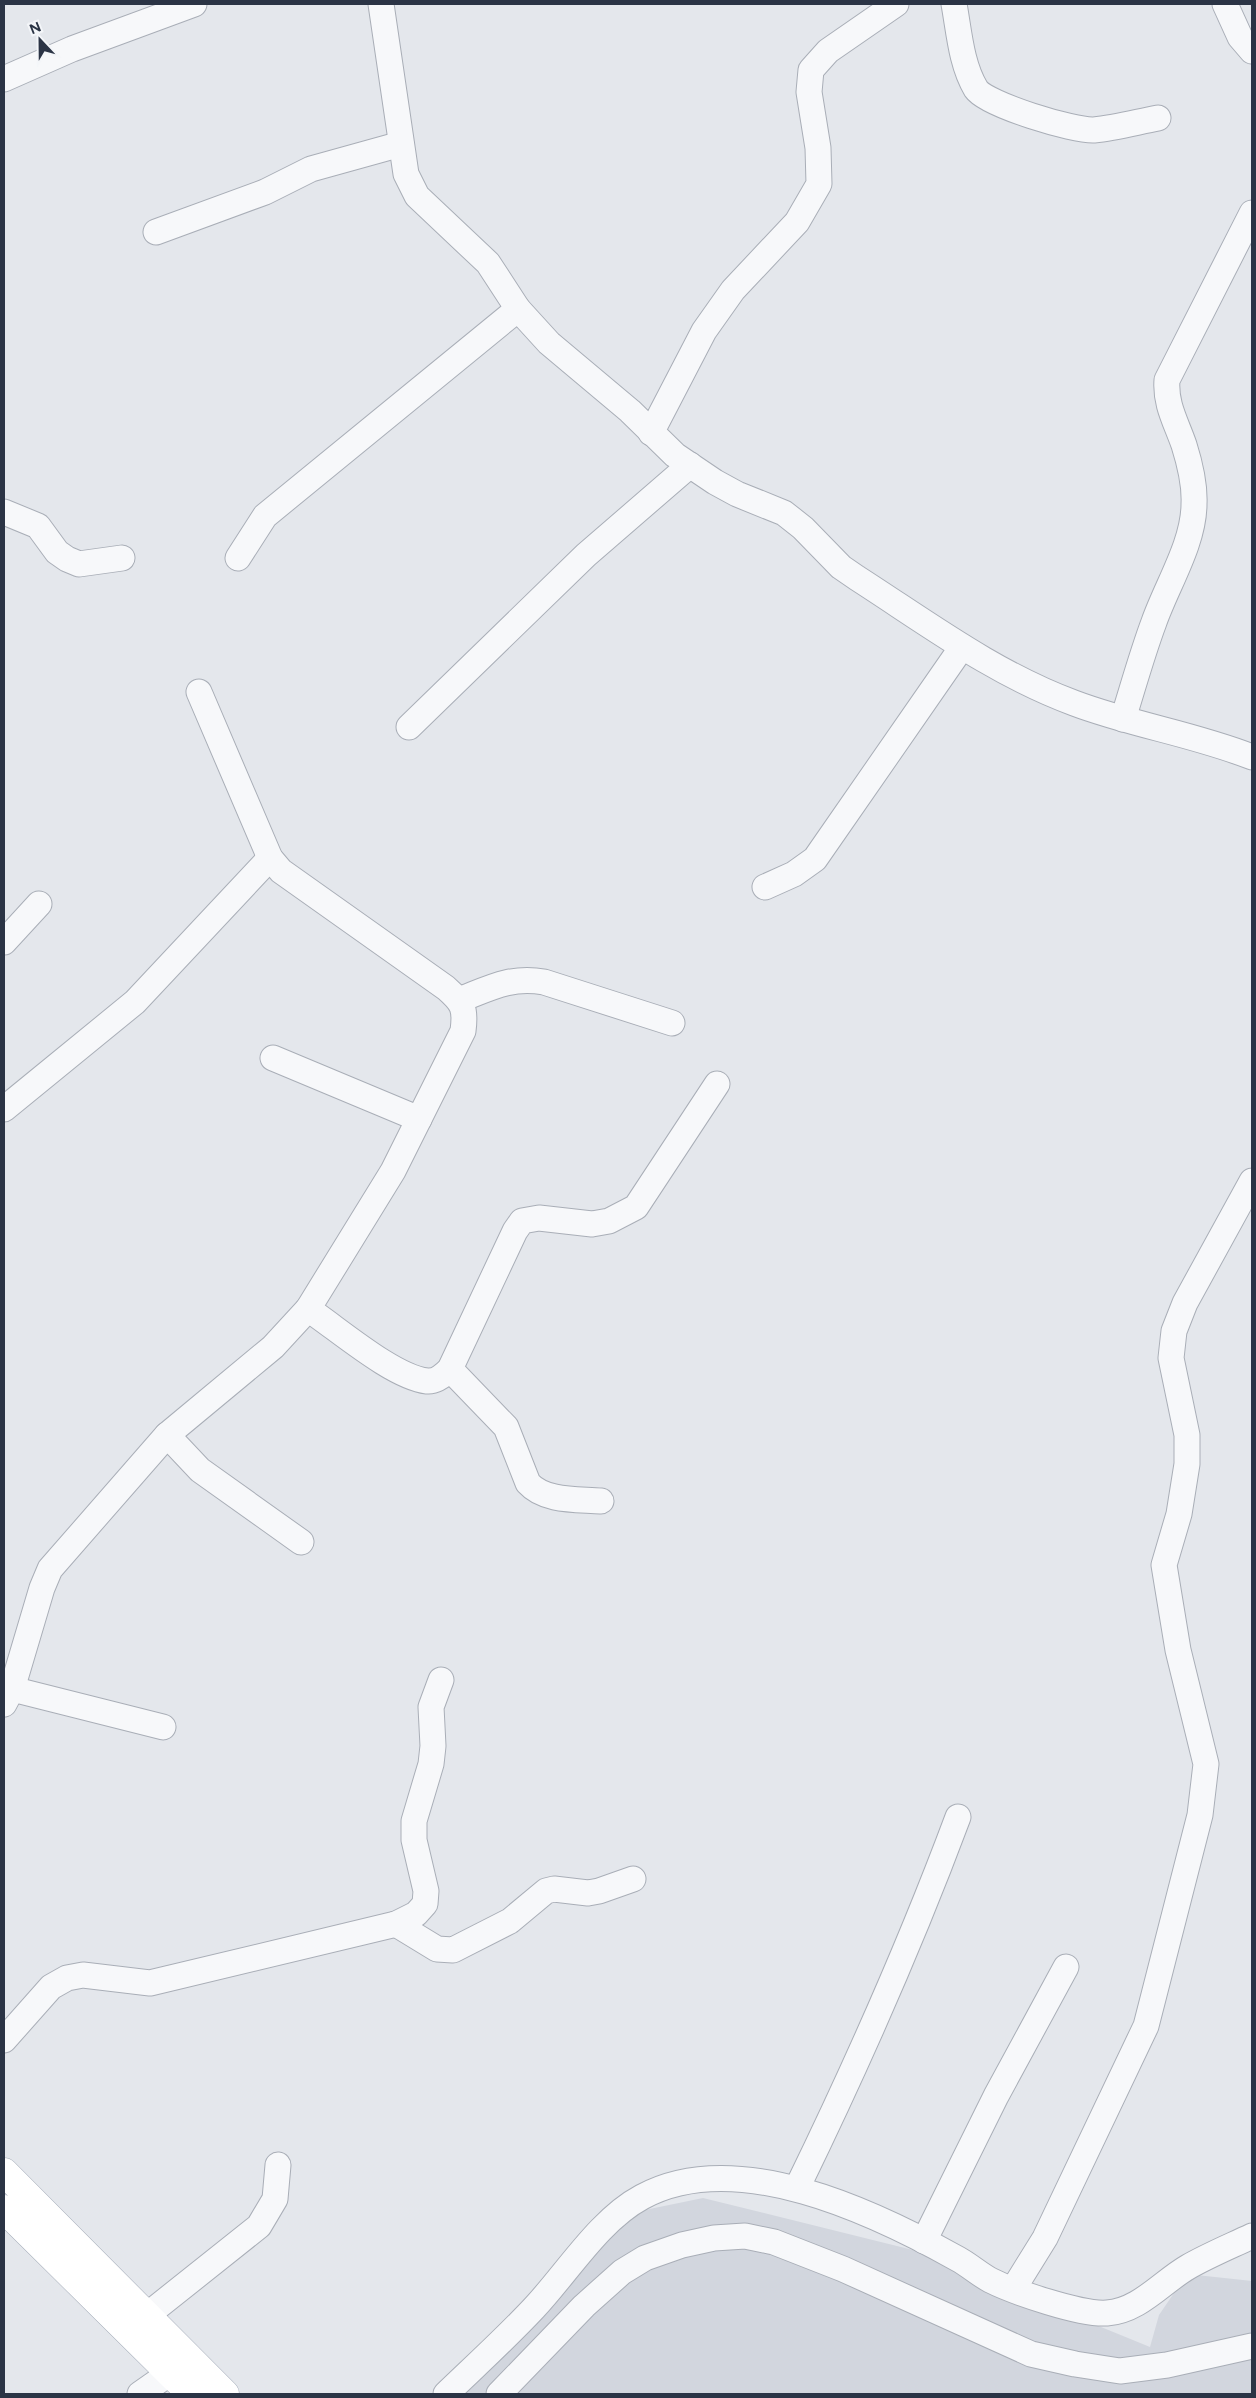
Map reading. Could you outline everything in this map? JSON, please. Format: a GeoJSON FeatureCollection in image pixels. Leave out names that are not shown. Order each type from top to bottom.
{"type":"FeatureCollection","features":[{"type":"Feature","properties":{"kind":"main road"},"geometry":{"type":"LineString","coordinates":[[4,2172],[224,2394]]}},
{"type":"Feature","properties":{"kind":"main road"},"geometry":{"type":"LineString","coordinates":[[4,2209],[191,2394]]}},
{"type":"Feature","properties":{"kind":"street"},"geometry":{"type":"LineString","coordinates":[[4,79],[72,49],[194,4]]}},
{"type":"Feature","properties":{"kind":"street"},"geometry":{"type":"LineString","coordinates":[[381,4],[408,183],[417,196],[488,263],[518,309],[549,343],[630,411],[651,434],[690,465],[737,494],[784,513],[803,528],[841,567],[962,648],[1006,672],[1072,703],[1122,719],[1233,749],[1252,757]]}},
{"type":"Feature","properties":{"kind":"street"},"geometry":{"type":"LineString","coordinates":[[651,434],[704,331],[733,290],[797,222],[819,184],[818,148],[809,92],[811,70],[828,51],[896,4]]}},
{"type":"Feature","properties":{"kind":"street"},"geometry":{"type":"LineString","coordinates":[[954,4],[963,53],[971,79],[980,94],[993,102],[1013,110],[1092,130],[1158,118]]}},
{"type":"Feature","properties":{"kind":"street"},"geometry":{"type":"LineString","coordinates":[[1226,4],[1240,38],[1252,51]]}},
{"type":"Feature","properties":{"kind":"street"},"geometry":{"type":"LineString","coordinates":[[156,232],[265,192],[311,169],[401,144]]}},
{"type":"Feature","properties":{"kind":"street"},"geometry":{"type":"LineString","coordinates":[[1122,719],[1154,622],[1190,532],[1194,505],[1193,478],[1183,444],[1172,419],[1166,390],[1167,380],[1252,213]]}},
{"type":"Feature","properties":{"kind":"street"},"geometry":{"type":"LineString","coordinates":[[238,558],[265,516],[518,309]]}},
{"type":"Feature","properties":{"kind":"street"},"geometry":{"type":"LineString","coordinates":[[409,727],[586,556],[690,465]]}},
{"type":"Feature","properties":{"kind":"street"},"geometry":{"type":"LineString","coordinates":[[4,512],[38,526],[57,552],[67,559],[80,564],[122,558]]}},
{"type":"Feature","properties":{"kind":"street"},"geometry":{"type":"LineString","coordinates":[[765,887],[794,874],[815,859],[962,648]]}},
{"type":"Feature","properties":{"kind":"street"},"geometry":{"type":"LineString","coordinates":[[163,1728],[8,1697],[42,1588],[50,1569],[167,1435],[273,1348],[308,1309],[393,1171],[463,1031],[466,1013],[459,1000],[446,988],[281,870],[270,858],[199,692]]}},
{"type":"Feature","properties":{"kind":"street"},"geometry":{"type":"LineString","coordinates":[[4,1109],[135,1002],[270,858]]}},
{"type":"Feature","properties":{"kind":"street"},"geometry":{"type":"LineString","coordinates":[[4,942],[39,904]]}},
{"type":"Feature","properties":{"kind":"street"},"geometry":{"type":"LineString","coordinates":[[459,1000],[509,980],[528,979],[544,982],[672,1023]]}},
{"type":"Feature","properties":{"kind":"street"},"geometry":{"type":"LineString","coordinates":[[273,1058],[419,1119]]}},
{"type":"Feature","properties":{"kind":"street"},"geometry":{"type":"LineString","coordinates":[[308,1309],[394,1368],[428,1381],[442,1377],[450,1369],[515,1231],[522,1221],[539,1218],[592,1224],[609,1221],[636,1207],[717,1084]]}},
{"type":"Feature","properties":{"kind":"street"},"geometry":{"type":"LineString","coordinates":[[1014,2288],[1045,2238],[1146,2026],[1200,1815],[1206,1764],[1178,1650],[1164,1565],[1179,1514],[1187,1464],[1187,1436],[1172,1358],[1174,1331],[1185,1303],[1252,1180]]}},
{"type":"Feature","properties":{"kind":"street"},"geometry":{"type":"LineString","coordinates":[[450,1369],[506,1427],[528,1483],[535,1490],[545,1495],[601,1501]]}},
{"type":"Feature","properties":{"kind":"street"},"geometry":{"type":"LineString","coordinates":[[167,1435],[200,1470],[301,1542]]}},
{"type":"Feature","properties":{"kind":"street"},"geometry":{"type":"LineString","coordinates":[[4,2040],[51,1987],[67,1978],[83,1975],[150,1983],[396,1924],[416,1914],[425,1904],[426,1891],[414,1840],[414,1821],[431,1764],[433,1746],[431,1707],[441,1680]]}},
{"type":"Feature","properties":{"kind":"street"},"geometry":{"type":"LineString","coordinates":[[797,2188],[839,2102],[933,1885],[958,1817]]}},
{"type":"Feature","properties":{"kind":"street"},"geometry":{"type":"LineString","coordinates":[[396,1924],[437,1949],[453,1950],[510,1921],[546,1891],[554,1889],[588,1893],[600,1891],[633,1879]]}},
{"type":"Feature","properties":{"kind":"street"},"geometry":{"type":"LineString","coordinates":[[924,2241],[996,2096],[1066,1967]]}},
{"type":"Feature","properties":{"kind":"street"},"geometry":{"type":"LineString","coordinates":[[146,2316],[258,2226],[275,2199],[278,2165]]}},
{"type":"Feature","properties":{"kind":"street"},"geometry":{"type":"LineString","coordinates":[[446,2394],[534,2309],[613,2218],[641,2197],[688,2179],[737,2180],[797,2188],[889,2222],[991,2280],[1078,2311],[1107,2314],[1121,2311],[1135,2304],[1188,2267],[1252,2236]]}},
{"type":"Feature","properties":{"kind":"street"},"geometry":{"type":"LineString","coordinates":[[499,2394],[584,2306],[622,2272],[645,2258],[682,2245],[714,2238],[745,2236],[774,2242],[843,2268],[1031,2354],[1075,2364],[1120,2371],[1167,2365],[1252,2346]]}},
{"type":"Feature","properties":{"kind":"street"},"geometry":{"type":"LineString","coordinates":[[140,2394],[170,2373]]}},
{"type":"Feature","properties":{"kind":"shaded area"},"geometry":{"type":"Polygon","coordinates":[[[703,2198],[913,2250],[1150,2347],[1159,2315],[1187,2274],[1252,2281],[1252,2394],[465,2394],[635,2212],[703,2198]]]}}]}
